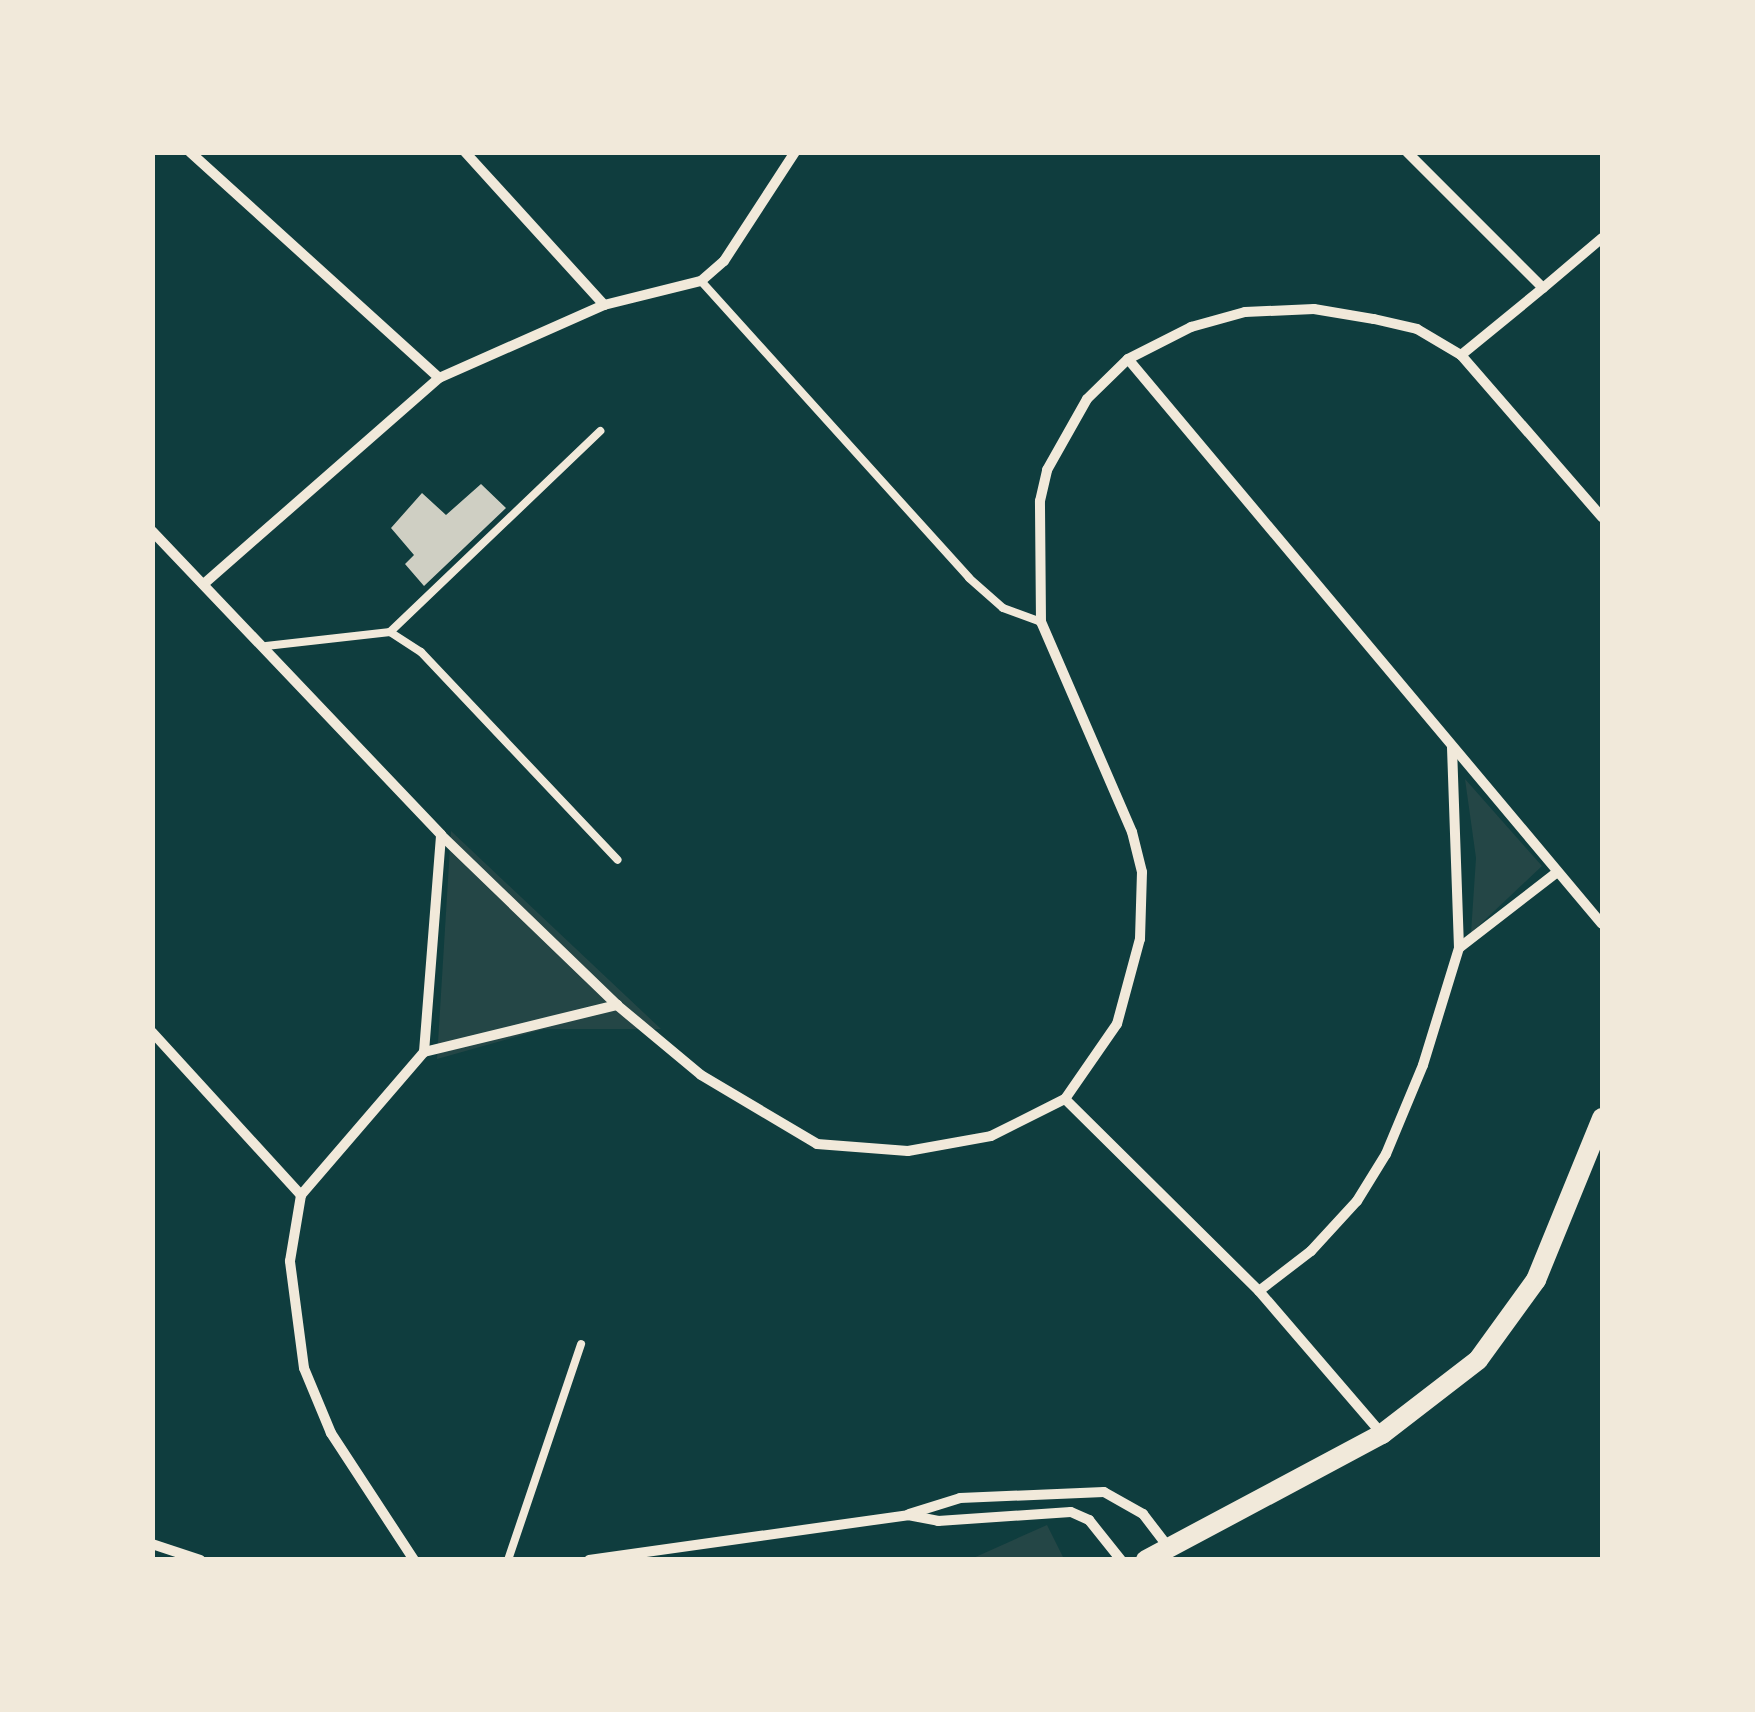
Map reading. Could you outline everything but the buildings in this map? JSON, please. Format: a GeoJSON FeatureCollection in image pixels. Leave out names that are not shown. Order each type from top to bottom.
{"type":"FeatureCollection","features":[{"type":"Feature","properties":{"kind":"main road"},"geometry":{"type":"LineString","coordinates":[[1146,1560],[1382,1434],[1458,1379],[1509,1324],[1536,1280],[1602,1118]]}},
{"type":"Feature","properties":{"kind":"street"},"geometry":{"type":"LineString","coordinates":[[190,152],[438,378]]}},
{"type":"Feature","properties":{"kind":"street"},"geometry":{"type":"LineString","coordinates":[[465,152],[604,305]]}},
{"type":"Feature","properties":{"kind":"street"},"geometry":{"type":"LineString","coordinates":[[206,582],[438,378],[604,305],[701,281],[724,262],[795,152]]}},
{"type":"Feature","properties":{"kind":"street"},"geometry":{"type":"LineString","coordinates":[[1407,152],[1543,288]]}},
{"type":"Feature","properties":{"kind":"street"},"geometry":{"type":"LineString","coordinates":[[1461,355],[1602,238]]}},
{"type":"Feature","properties":{"kind":"street"},"geometry":{"type":"LineString","coordinates":[[152,531],[206,582],[441,835],[618,1006],[701,1075],[817,1144],[869,1153],[958,1144],[1025,1122],[1065,1099],[1117,1024],[1140,939],[1142,872],[1132,832],[1041,622],[1035,544],[1046,470],[1087,399],[1128,359],[1208,322],[1289,310],[1417,330],[1461,355],[1602,518]]}},
{"type":"Feature","properties":{"kind":"street"},"geometry":{"type":"LineString","coordinates":[[1128,359],[1602,924]]}},
{"type":"Feature","properties":{"kind":"street"},"geometry":{"type":"LineString","coordinates":[[1259,1291],[1346,1214],[1386,1154],[1460,948],[1452,747]]}},
{"type":"Feature","properties":{"kind":"street"},"geometry":{"type":"LineString","coordinates":[[424,1052],[441,835]]}},
{"type":"Feature","properties":{"kind":"street"},"geometry":{"type":"LineString","coordinates":[[1460,948],[1556,873]]}},
{"type":"Feature","properties":{"kind":"street"},"geometry":{"type":"LineString","coordinates":[[414,1560],[331,1433],[304,1368],[290,1260],[301,1195],[424,1052],[618,1006]]}},
{"type":"Feature","properties":{"kind":"street"},"geometry":{"type":"LineString","coordinates":[[152,1032],[301,1195]]}},
{"type":"Feature","properties":{"kind":"street"},"geometry":{"type":"LineString","coordinates":[[1065,1099],[1259,1291],[1382,1434]]}},
{"type":"Feature","properties":{"kind":"street"},"geometry":{"type":"LineString","coordinates":[[588,1560],[908,1515],[960,1498],[1104,1492],[1143,1514],[1169,1548]]}},
{"type":"Feature","properties":{"kind":"street"},"geometry":{"type":"LineString","coordinates":[[908,1515],[938,1520],[1072,1512],[1089,1520],[1120,1560]]}},
{"type":"Feature","properties":{"kind":"street"},"geometry":{"type":"LineString","coordinates":[[152,1544],[200,1560]]}},
{"type":"Feature","properties":{"kind":"lane"},"geometry":{"type":"LineString","coordinates":[[701,281],[969,578],[1003,608],[1041,622]]}},
{"type":"Feature","properties":{"kind":"lane"},"geometry":{"type":"LineString","coordinates":[[266,646],[390,632],[600,431]]}},
{"type":"Feature","properties":{"kind":"lane"},"geometry":{"type":"LineString","coordinates":[[390,632],[421,652],[618,860]]}},
{"type":"Feature","properties":{"kind":"lane"},"geometry":{"type":"LineString","coordinates":[[508,1560],[581,1344]]}},
{"type":"Feature","properties":{"kind":"shaded area"},"geometry":{"type":"Polygon","coordinates":[[[1465,779],[1542,866],[1471,933],[1476,858],[1465,779]]]}},
{"type":"Feature","properties":{"kind":"shaded area"},"geometry":{"type":"Polygon","coordinates":[[[451,831],[661,1029],[544,1029],[437,1059],[451,831]]]}},
{"type":"Feature","properties":{"kind":"shaded area"},"geometry":{"type":"Polygon","coordinates":[[[1047,1525],[1064,1559],[971,1559],[1047,1525]]]}}]}
